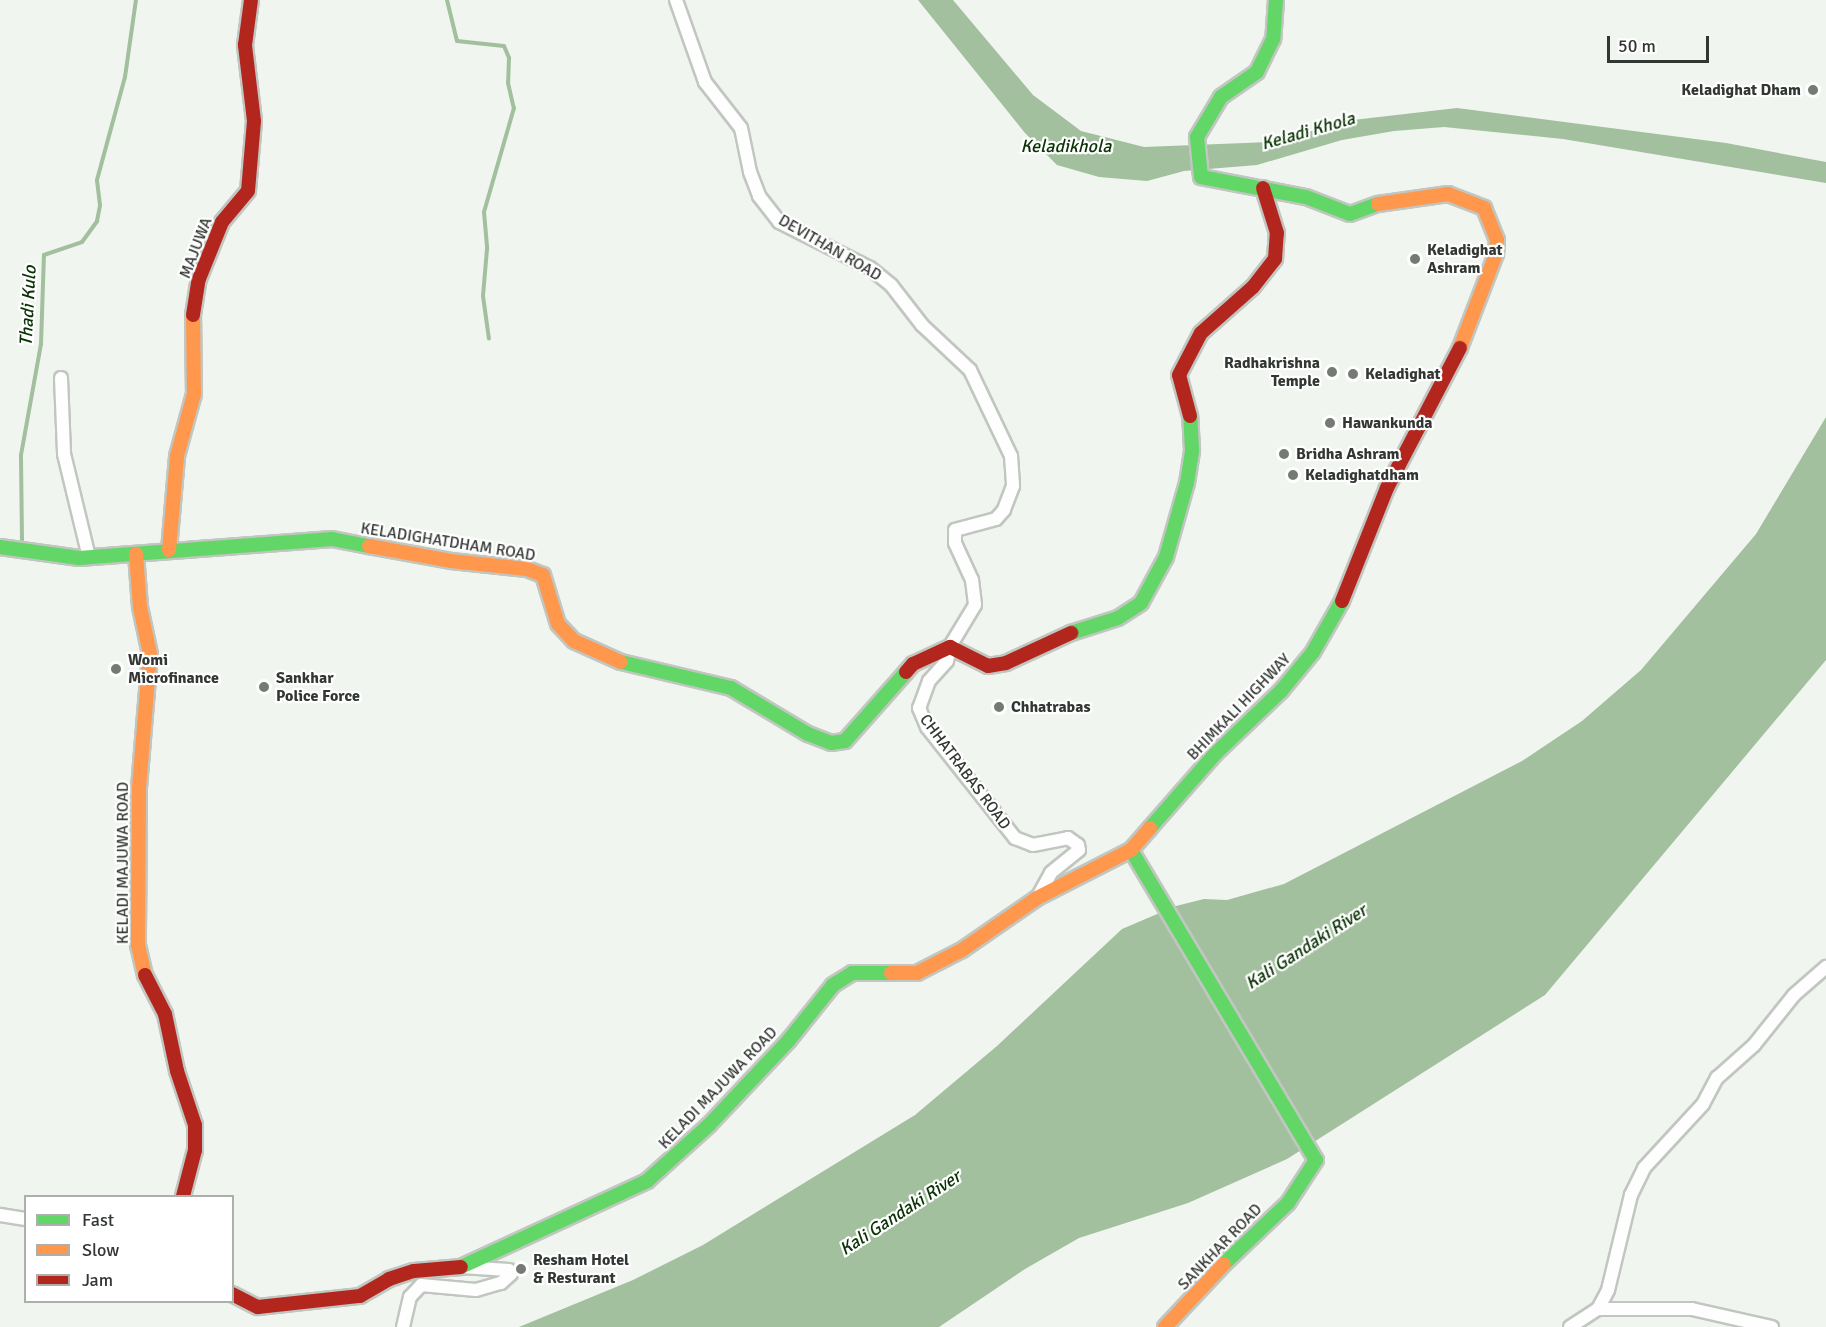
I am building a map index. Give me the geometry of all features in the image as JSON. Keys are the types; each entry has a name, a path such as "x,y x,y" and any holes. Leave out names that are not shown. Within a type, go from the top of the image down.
{"street":[{"name":"MAJUWA","path":"169,550 177,456 194,394 191,332 199,279 222,222 248,191 254,121 245,45 251,0"},
{"name":"DEVITHAN ROAD","path":"676,0 705,82 741,128 759,196 779,222 870,268 891,285 922,326 970,370 1011,456 1013,486 1004,510 996,519 955,530 955,543 972,580 975,605 950,647"},
{"name":"BHIMKALI HIGHWAY","path":"1131,850 1313,652 1341,603 1387,488 1464,341 1496,254 1497,240 1484,208 1448,194 1381,202 1350,214 1327,202 1200,176 1197,137 1221,98 1257,72 1273,39 1276,0"},
{"path":"950,647 988,666 1006,663 1070,633 1118,618 1141,603 1166,557 1187,483 1191,419 1179,375 1201,333 1253,287 1275,259 1274,212 1263,188"},
{"path":"61,378 64,454 89,557"},
{"name":"KELADIGHATDHAM ROAD","path":"169,550 332,539 451,561 527,569 543,575 558,624 574,641 609,659 731,688 808,734 831,743 845,741 856,733 913,664 950,647"},
{"path":"0,547 47,556 89,557 169,550"},
{"name":"KELADI MAJUWA ROAD","path":"136,554 140,607 150,654 139,788 138,945 147,982 165,1014 177,1071 195,1125 195,1150 184,1195"},
{"name":"CHHATRABAS ROAD","path":"950,647 947,662 929,681 922,697 920,716 1015,838 1033,845 1068,838 1078,845 1078,850 1051,873 1037,898"},
{"name":"KELADI MAJUWA ROAD","path":"234,1295 258,1307 322,1302 360,1296 389,1279 414,1271 460,1267 647,1181 709,1125 789,1040 833,985 852,973 917,973 962,950 1037,898 1131,850"},
{"name":"SANKHAR ROAD","path":"1131,850 1316,1160 1287,1203 1255,1231 1165,1327"},
{"path":"1598,1309 1618,1258 1631,1195 1644,1168 1703,1104 1717,1078 1754,1045 1794,995 1826,968"},
{"path":"0,1215 24,1219"},
{"path":"403,1327 410,1296 421,1286 476,1290 501,1283 511,1274 509,1269 460,1267"},
{"path":"1570,1327 1598,1309 1692,1309 1772,1327"}],"water":[{"name":"Keladikhola","path":"918,0 953,0 1033,95 1081,131 1144,147 1270,142 1353,120 1457,108 1726,143 1826,162 1826,183 1563,139 1444,127 1394,131 1342,140 1257,165 1184,171 1147,181 1099,177 1057,165 1025,133"},
{"name":"Kali Gandaki River","path":"1826,417 1826,660 1545,995 1287,1159 1188,1203 1079,1238 1025,1269 939,1327 519,1327 633,1280 703,1245 915,1115 997,1046 1122,929 1176,906 1204,899 1227,900 1284,884 1522,761 1582,721 1641,670 1756,534"}],"waterway":[{"name":"Thadi Kulo","path":"22,540 21,455 41,344 44,255 82,242 97,221 100,205 97,180 125,77 136,0"},
{"path":"447,0 457,41 504,46 509,58 508,83 514,108 484,212 487,249 483,296 489,339"}],"traffic: fast":[{"path":"1276,0 1273,39 1257,72 1221,97 1197,137 1201,177 1306,197 1350,214 1378,204"},
{"path":"1071,633 1118,618 1141,603 1166,557 1187,483 1192,450 1190,416"},
{"path":"0,547 79,558 332,539 369,546"},
{"path":"1150,828 1215,754 1281,691 1313,652 1342,601"},
{"path":"621,662 731,688 808,734 831,743 845,741 906,672"},
{"path":"1131,850 1316,1160 1288,1203 1224,1264"},
{"path":"461,1267 647,1181 709,1125 789,1040 833,985 852,973 891,973"}],"traffic: slow":[{"path":"1378,204 1448,194 1484,208 1497,240 1496,254 1460,348"},
{"path":"169,550 177,456 194,394 193,315"},
{"path":"369,546 451,561 527,569 543,575 558,624 574,641 621,662"},
{"path":"136,554 140,607 150,654 139,788 138,945 145,975"},
{"path":"891,973 917,973 962,950 1037,898 1131,850 1150,828"},
{"path":"1165,1327 1224,1264"}],"traffic: jam":[{"path":"193,315 199,279 222,222 248,191 254,121 245,45 251,0"},
{"path":"1190,416 1179,375 1201,333 1253,287 1275,259 1277,233 1263,188"},
{"path":"1342,601 1387,488 1460,348"},
{"path":"906,672 913,664 950,647 988,666 1006,663 1071,633"},
{"path":"145,975 165,1014 177,1071 195,1125 195,1150 183,1195"},
{"path":"234,1295 258,1307 360,1296 389,1279 414,1271 461,1267"}],"place":[{"name":"Keladighat Dham","path":"1813,90"},
{"name":"Keladighat Ashram","path":"1415,259"},
{"name":"Radhakrishna Temple","path":"1332,372"},
{"name":"Keladighat","path":"1353,374"},
{"name":"Hawankunda","path":"1330,423"},
{"name":"Bridha Ashram","path":"1284,454"},
{"name":"Keladighatdham","path":"1293,475"},
{"name":"Womi Microfinance","path":"116,669"},
{"name":"Sankhar Police Force","path":"264,687"},
{"name":"Chhatrabas","path":"999,707"},
{"name":"Resham Hotel & Resturant","path":"521,1269"}],"water label":[{"name":"Keladi Khola","path":"1308,131"}]}
